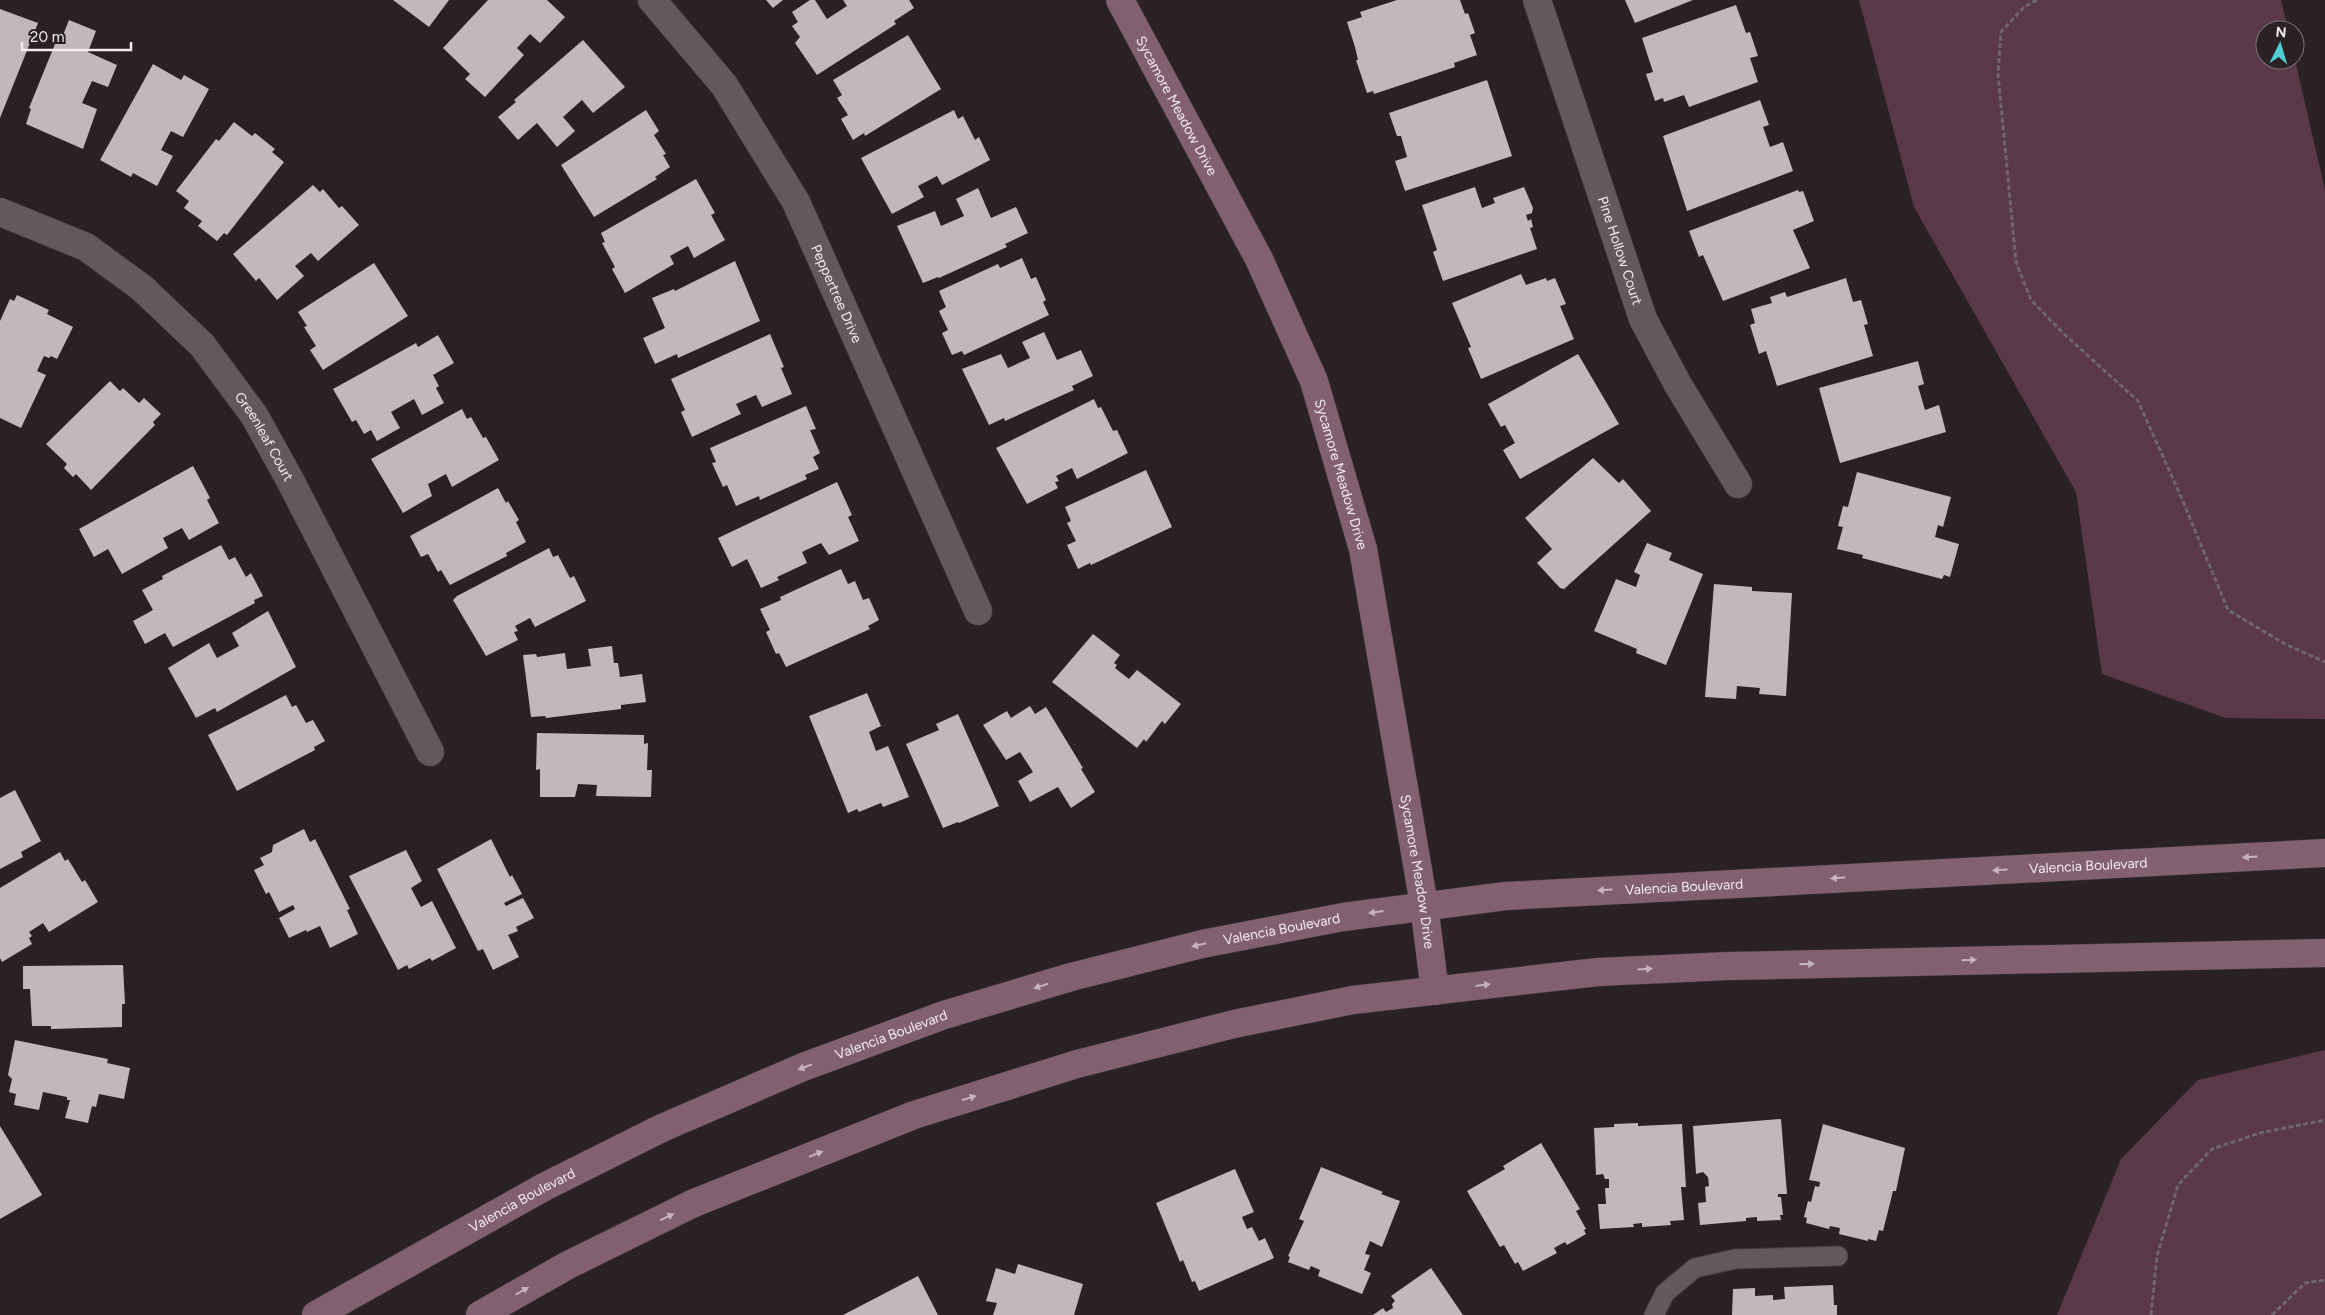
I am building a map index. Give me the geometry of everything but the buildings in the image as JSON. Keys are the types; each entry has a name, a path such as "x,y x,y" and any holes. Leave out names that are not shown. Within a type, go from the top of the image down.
{"street":[{"name":"Peppertree Drive","path":"652,0 724,85 796,202 978,612"},
{"name":"Sycamore Meadow Drive","path":"1120,0 1259,258 1314,381 1363,549 1424,905 1434,991"},
{"name":"Pine Hollow Court","path":"1537,0 1643,319 1677,383 1738,484"},
{"name":"Greenleaf Court","path":"0,212 86,247 142,288 202,345 254,415 296,491 430,752"},
{"name":"Valencia Boulevard","path":"316,1315 552,1182 662,1128 812,1064 944,1015 1071,976 1202,944 1343,916 1506,896 2325,853"},
{"path":"480,1315 568,1265 694,1203 914,1115 1078,1064 1234,1024 1353,1000 1598,972 1729,966 2313,953"}],"lane":[{"path":"1654,1315 1665,1293 1694,1268 1735,1259 1838,1256"}],"path":[{"path":"2037,0 2024,7 2001,32 1998,74 2016,262 2031,300 2064,334 2138,401 2182,499 2228,610 2285,644 2325,662"},
{"path":"2151,1315 2157,1256 2178,1185 2212,1149 2260,1133 2325,1120"},
{"path":"2272,1315 2305,1283 2325,1280"}],"shaded area":[{"path":"1859,0 2281,0 2286,20 2255,20 2255,70 2297,70 2325,190 2325,719 2226,718 2102,674 2076,492 1914,207"},
{"path":"2325,1050 2325,1315 2057,1315 2121,1159 2198,1080"}]}
